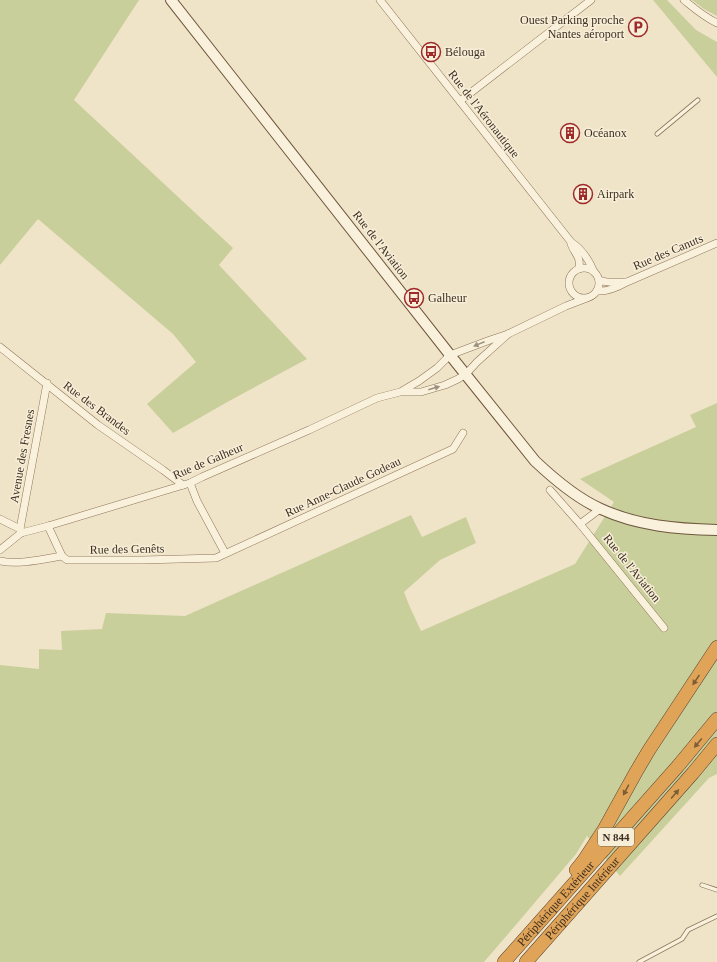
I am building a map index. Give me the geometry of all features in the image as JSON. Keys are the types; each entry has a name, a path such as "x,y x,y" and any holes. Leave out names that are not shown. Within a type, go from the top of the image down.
{"highway":[{"path":"554,906 558,891 584,860 605,828 649,750 717,647"},
{"name":"Périphérique Extérieur","path":"504,962 678,766 717,719"},
{"name":"Périphérique Intérieur","path":"526,962 717,744"},
{"path":"693,773 707,769 717,759"}],"street":[{"name":"Rue de l'Aviation","path":"171,0 535,461 575,494 600,509 629,520 664,527 717,530"},
{"name":"Rue de l'Aéronautique","path":"380,0 571,242 581,250 590,262 594,272"},
{"path":"460,101 591,0"},
{"path":"684,0 709,20 717,23"},
{"name":"Rue de l'Aéronautique","path":"571,242 580,262 579,269"},
{"name":"Rue des Canuts","path":"597,291 601,292 618,287 717,243"},
{"path":"450,355 508,334 566,306 587,298 594,294 597,291 599,280 594,272 587,268 579,269 570,277 570,289 580,298 587,298"},
{"name":"Rue des Canuts","path":"599,280 617,283 627,282"},
{"path":"466,374 508,334"},
{"name":"Rue des Brandes","path":"0,347 98,425 186,484"},
{"name":"Rue de Galheur","path":"0,550 21,531 48,526 186,484 309,430 377,398 400,392 419,382 437,368 450,355"},
{"name":"Rue de Galheur","path":"400,392 421,392 445,385 466,374"},
{"name":"Avenue des Fresnes","path":"21,531 47,383"},
{"name":"Rue Anne-Claude Godeau","path":"225,553 453,449 463,433"},
{"path":"186,484 197,501 225,553"},
{"name":"Rue de l'Aviation","path":"550,490 580,524 664,628"},
{"path":"580,524 600,509"},
{"path":"0,519 21,531"},
{"path":"0,560 12,562 62,556 48,526"},
{"name":"Rue des Genêts","path":"62,556 67,560 143,560 216,558 225,553"}],"lane":[{"path":"657,134 698,100"},
{"path":"702,885 717,890"},
{"path":"639,962 682,939 688,930 717,916"}],"green space":[{"path":"0,0 139,0 74,100 233,248 219,265 307,359 173,433 147,404 196,362 173,334 38,219 0,265"},
{"path":"653,0 667,0 696,30 717,42 717,77"},
{"path":"692,0 717,0 717,16 704,9"},
{"path":"717,403 717,774 709,778 620,876 587,836 576,854 484,962 0,962 0,665 39,669 39,649 62,650 61,631 102,629 106,613 185,616 411,515 422,537 466,517 476,543 440,560 404,592 421,631 575,564 614,502 580,479 696,427 690,415"}],"place":[{"name":"Ouest Parking proche Nantes aéroport","path":"638,27"},
{"name":"Bélouga","path":"431,52"},
{"name":"Océanox","path":"570,133"},
{"name":"Airpark","path":"583,194"},
{"name":"Galheur","path":"414,298"}]}
